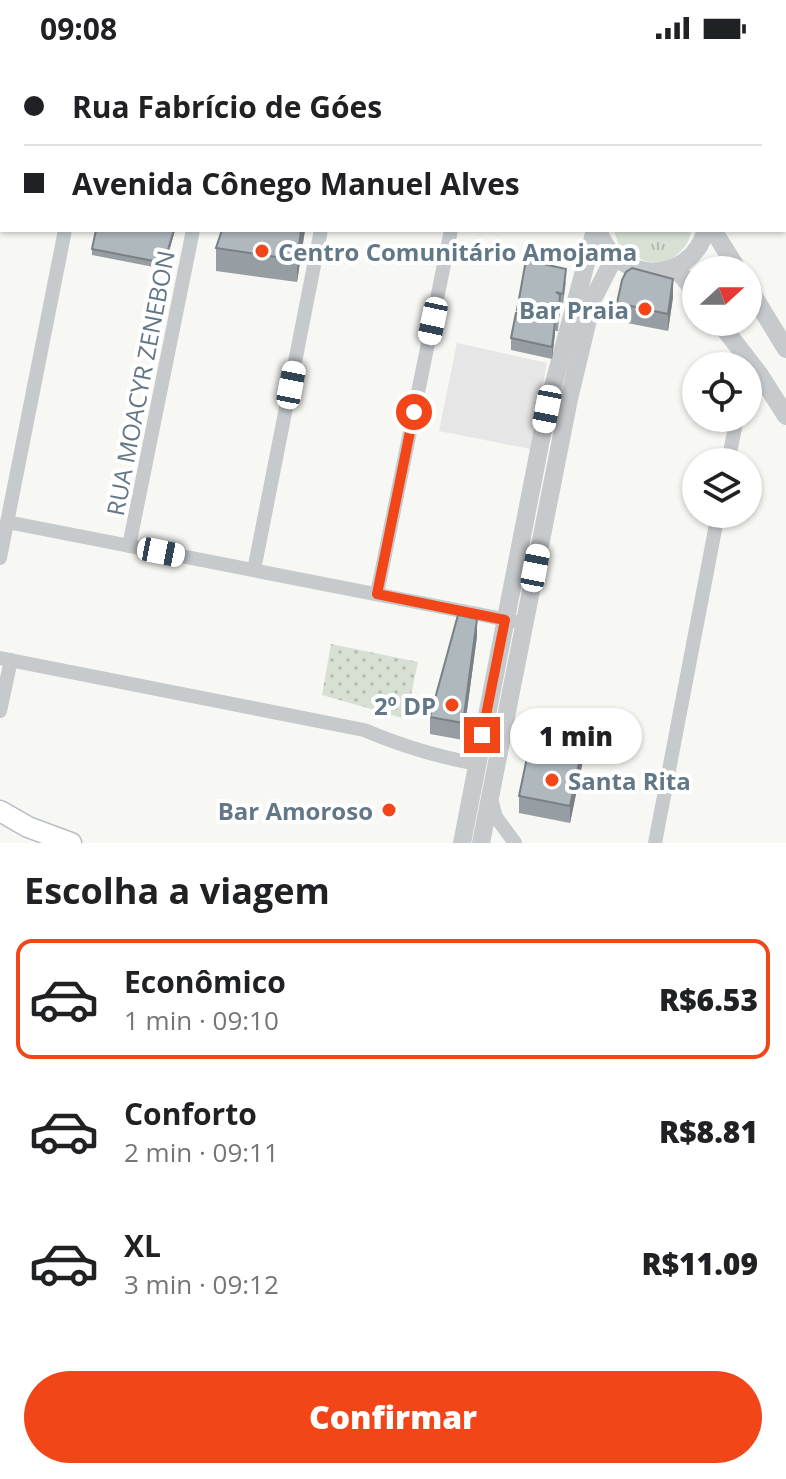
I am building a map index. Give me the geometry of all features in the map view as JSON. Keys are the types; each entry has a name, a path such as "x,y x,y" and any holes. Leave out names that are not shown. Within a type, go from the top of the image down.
{"main road":[{"path":"0,811 28,827 71,843"}],"street":[{"path":"0,558 65,232"},
{"name":"RUA MOACYR ZENEBON","path":"129,546 193,232"},
{"path":"254,570 321,232"},
{"path":"377,594 451,232"},
{"path":"462,843 547,409 595,232"},
{"path":"597,232 614,258 644,272 660,272 692,256 705,232"},
{"path":"714,232 729,256"},
{"path":"481,843 569,399 593,299 614,258"},
{"path":"675,267 682,276"},
{"path":"762,310 786,349"},
{"path":"730,336 742,352"},
{"path":"762,378 786,416"},
{"path":"7,522 524,624"},
{"path":"655,843 715,528"},
{"path":"0,711 6,659 364,730 438,757 478,764"},
{"path":"490,796 496,817 515,843"}],"shaded area":[{"path":"457,343 547,363 530,449 439,431"}],"green space":[{"path":"615,232 691,232 678,254 665,264 644,261 619,246"},
{"path":"331,644 418,662 406,719 322,695"}],"building":[{"path":"96,232 173,232 164,263 92,249"},
{"path":"221,232 301,232 297,260 216,248"},
{"path":"526,260 566,269 563,294 556,292 560,295 558,319 517,310"},
{"path":"632,268 673,279 668,314 617,303 622,280"},
{"path":"516,313 555,322 552,347 511,338"},
{"path":"458,615 477,619 463,723 430,717"},
{"name":"Santa Rita","path":"535,719 586,729 570,806 519,796"}],"place":[{"name":"Centro Comunitário Amojama","path":"262,251"},
{"name":"Bar Praia","path":"645,309"},
{"name":"2º DP","path":"452,705"},
{"name":"Santa Rita","path":"552,780"},
{"name":"Bar Amoroso","path":"389,810"}],"route":[{"path":"414,412 377,594 505,620 482,735"}]}
